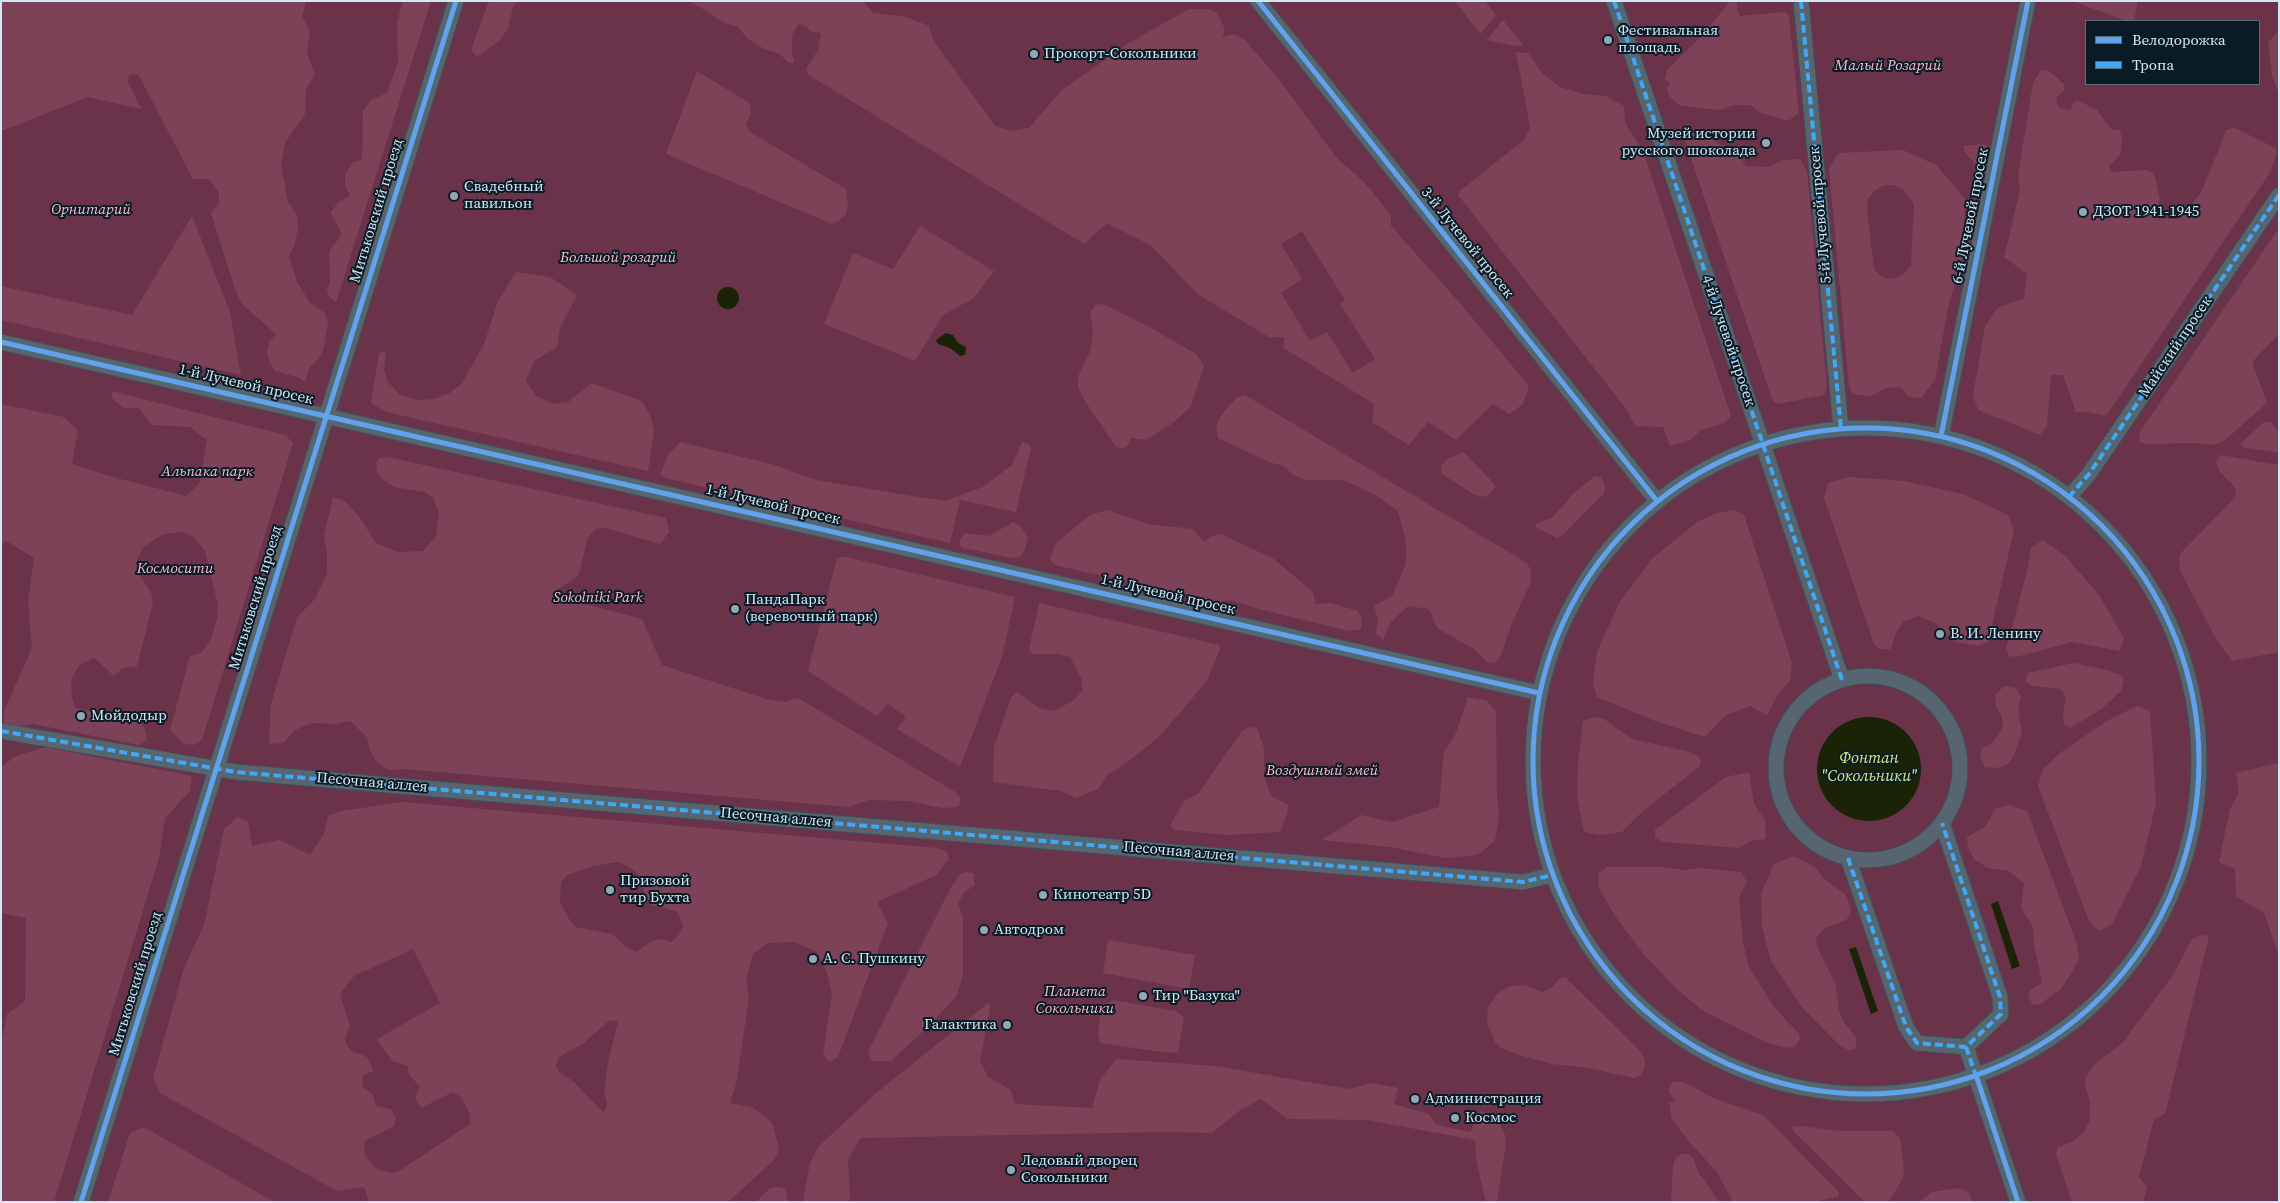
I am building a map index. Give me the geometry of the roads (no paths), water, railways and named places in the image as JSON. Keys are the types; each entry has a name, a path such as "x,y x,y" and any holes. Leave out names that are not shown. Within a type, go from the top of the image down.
{"street":[{"name":"Митьковский проезд","path":"81,1202 456,1"},
{"name":"3-й Лучевой просек","path":"1258,1 1657,501"},
{"name":"4-й Лучевой просек","path":"1614,1 1842,680"},
{"name":"5-й Лучевой просек","path":"1801,1 1841,429"},
{"name":"6-й Лучевой просек","path":"1940,436 2028,1"},
{"name":"Майский просек","path":"2069,497 2089,474 2279,194"},
{"name":"1-й Лучевой просек","path":"1,342 1539,693"},
{"path":"1883,428 1940,436 1975,446 2008,460 2040,477 2069,497 2106,530 2138,568 2164,610 2183,656 2194,703 2199,750 2198,798 2189,845 2169,901 2147,941 2120,977 2088,1010 2052,1038 2012,1060 1976,1075 1938,1086 1894,1093 1849,1094 1804,1088 1762,1078 1722,1061 1688,1043 1653,1017 1621,987 1570,916 1552,875 1539,831 1533,785 1533,738 1539,693 1556,638 1566,615 1586,579 1620,536 1657,501 1706,468 1763,444 1841,429 1883,428"},
{"path":"1862,677 1891,679 1910,686 1926,697 1944,717 1955,738 1960,772 1953,804 1942,823 1922,844 1902,854 1880,860 1848,858 1823,849 1795,825 1782,801 1776,775 1780,740 1787,724 1796,710 1809,698 1824,687 1842,680 1862,677"},
{"name":"Песочная аллея","path":"1,731 216,769 1522,882 1552,875"},
{"path":"1848,858 1906,1027 1918,1043 1966,1047 2001,1014 2000,997 1942,823"},
{"path":"1966,1047 2018,1202"}],"water":[{"path":"728,287 736,290 739,298 736,306 728,309 720,306 717,298 720,290"},
{"path":"946,333 953,335 958,343 966,347 965,355 960,356 950,348 938,344 936,340"},
{"name":"Фонтан \"Сокольники\"","path":"1869,717 1889,721 1906,732 1917,749 1921,769 1917,789 1906,806 1889,817 1869,821 1849,817 1832,806 1821,789 1817,769 1821,749 1832,732 1849,721"},
{"path":"1998,901 2020,966 2012,969 1991,904"},
{"path":"1856,947 1878,1011 1871,1014 1849,949"}],"place":[{"name":"Фестивальная площадь","path":"1608,40"},
{"name":"Прокорт-Сокольники","path":"1034,54"},
{"name":"Музей истории русского шоколада","path":"1766,143"},
{"name":"Свадебный павильон","path":"454,196"},
{"name":"ДЗОТ 1941-1945","path":"2083,212"},
{"name":"ПандаПарк (веревочный парк)","path":"735,609"},
{"name":"В. И. Ленину","path":"1940,634"},
{"name":"Мойдодыр","path":"81,716"},
{"name":"Призовой тир Бухта","path":"610,890"},
{"name":"Кинотеатр 5D","path":"1043,895"},
{"name":"Автодром","path":"984,930"},
{"name":"А. С. Пушкину","path":"813,959"},
{"name":"Тир \"Базука\"","path":"1143,996"},
{"name":"Галактика","path":"1007,1025"},
{"name":"Администрация","path":"1415,1099"},
{"name":"Космос","path":"1455,1118"},
{"name":"Ледовый дворец Сокольники","path":"1011,1170"}],"park label":[{"name":"Малый Розарий","path":"1888,66"},
{"name":"Орнитарий","path":"91,210"},
{"name":"Большой розарий","path":"618,258"},
{"name":"Альпака парк","path":"207,472"},
{"name":"Космосити","path":"175,569"},
{"name":"Sokolniki Park","path":"598,598"},
{"name":"Воздушный змей","path":"1322,771"},
{"name":"Планета Сокольники","path":"1075,1000"}]}
